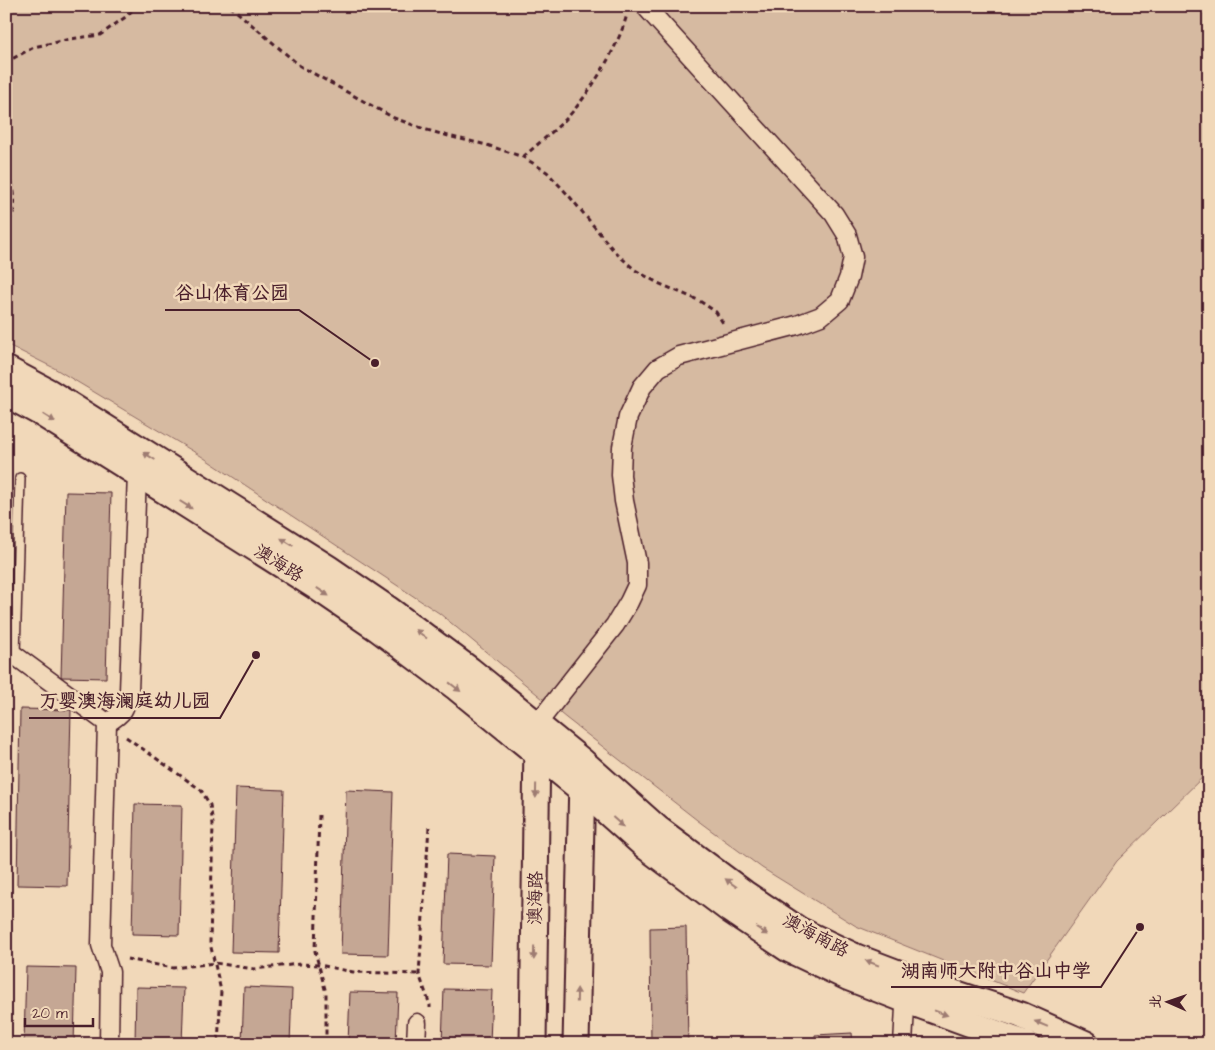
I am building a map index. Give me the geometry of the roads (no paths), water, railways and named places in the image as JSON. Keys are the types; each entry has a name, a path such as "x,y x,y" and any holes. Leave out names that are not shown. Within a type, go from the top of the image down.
{"main road":[{"name":"澳海路","path":"6,370 57,398 336,573 448,654 583,762"},
{"name":"澳海路","path":"6,394 39,412 315,586 378,629 457,688 582,790"},
{"name":"澳海路","path":"533,1044 537,724"},
{"path":"576,1044 583,762"},
{"name":"澳海南路","path":"583,762 658,829 744,893 799,930 856,956 906,988 1026,1044"},
{"name":"澳海南路","path":"582,790 646,847 730,910 788,948 847,977 906,988 927,984 1021,1016 1086,1044"}],"street":[{"path":"537,724 616,625 637,585 637,563 624,501 622,447 628,417 642,387 658,368 678,356 797,325 821,316 840,300 849,277 853,257 847,235 834,214 645,6"},
{"path":"107,723 117,717 126,707 130,691 137,474"},
{"path":"10,652 107,723"},
{"path":"107,723 101,945 110,972 109,1044"},
{"path":"903,1044 906,988"},
{"path":"416,1044 423,1018"}],"lane":[{"path":"10,652 20,478"}],"place":[{"name":"谷山体育公园","path":"375,363"},
{"name":"万婴澳海澜庭幼儿园","path":"256,655"},
{"name":"湖南师大附中谷山中学","path":"1140,927"}]}
